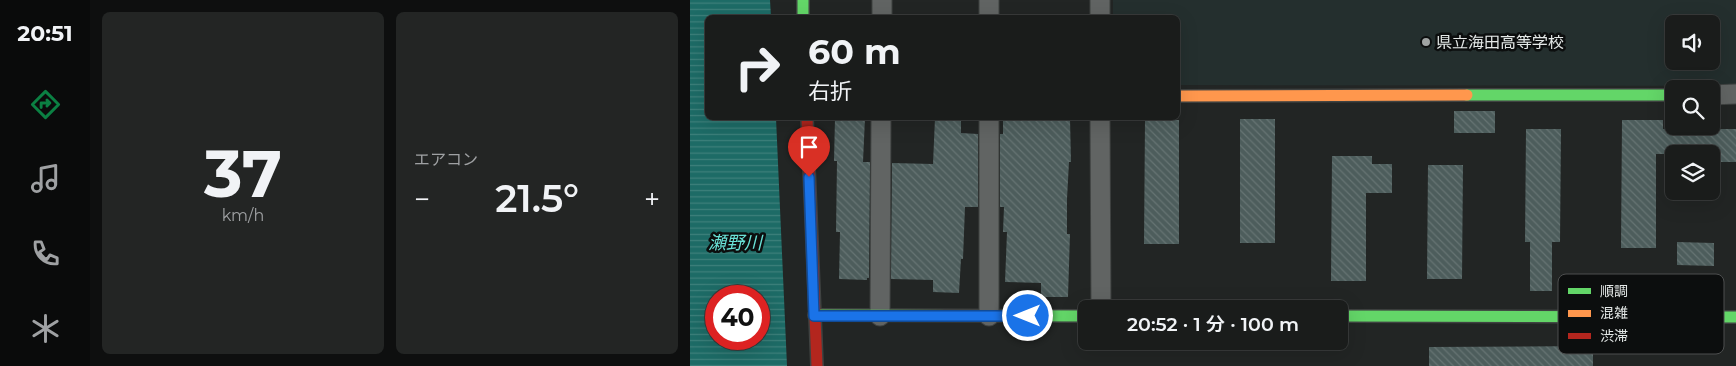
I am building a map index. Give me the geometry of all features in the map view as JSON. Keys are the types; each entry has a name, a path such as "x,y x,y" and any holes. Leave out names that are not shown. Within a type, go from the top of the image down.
{"street":[{"path":"803,0 804,15"},
{"path":"882,0 882,15"},
{"path":"990,0 990,15"},
{"path":"1100,0 1100,15"},
{"path":"1720,95 1736,94"},
{"path":"1180,96 1665,95"},
{"path":"807,120 817,366"},
{"path":"880,316 881,120"},
{"path":"989,120 989,316"},
{"path":"1100,120 1101,300"},
{"path":"814,316 1078,316"},
{"path":"1348,316 1558,317"}],"shaded area":[{"name":"県立海田高等学校","path":"1113,0 1736,0 1736,86 1720,86 1720,80 1665,80 1665,86 1180,85 1180,15 1113,15"}],"water":[{"name":"瀬野川","path":"690,0 770,0 771,15 705,15 705,120 776,120 787,366 690,366"}],"building":[{"path":"1454,111 1495,111 1495,133 1454,133"},
{"path":"1240,119 1275,119 1275,243 1240,243"},
{"path":"835,120 865,120 863,162 870,162 869,278 867,280 839,279 840,232 836,232 837,161 834,161"},
{"path":"935,120 961,120 961,133 978,134 978,207 965,207 963,259 961,259 959,293 933,292 933,280 891,279 892,163 933,164"},
{"path":"1003,120 1070,120 1071,162 1069,162 1067,199 1067,234 1070,234 1068,297 1041,297 1041,283 1005,282 1007,232 1003,232 1004,207 1000,207 1000,134 1003,134"},
{"path":"1145,120 1179,120 1179,244 1144,244"},
{"path":"1622,120 1663,120 1665,135 1720,135 1720,129 1736,129 1736,162 1720,162 1720,145 1665,145 1665,154 1656,154 1656,248 1621,248"},
{"path":"1526,129 1561,129 1560,242 1552,242 1552,291 1530,291 1530,242 1525,242"},
{"path":"1332,156 1372,156 1372,164 1392,164 1392,193 1366,193 1366,281 1331,281"},
{"path":"1428,165 1463,165 1462,279 1427,279"},
{"path":"1677,242 1714,243 1714,266 1677,265"},
{"path":"1558,346 1558,354 1593,354 1593,366 1429,366 1429,347"}],"traffic: fast":[{"path":"803,0 803,15"},
{"path":"1467,95 1665,95"},
{"path":"814,315 1078,316"},
{"path":"1348,316 1558,317"},
{"path":"1724,317 1736,317"}],"traffic: slow":[{"path":"1180,96 1467,95"}],"traffic: jam":[{"path":"807,120 817,366"}],"place":[{"name":"県立海田高等学校","path":"1426,42"}],"route":[{"path":"809,177 814,316 1028,316"}]}
